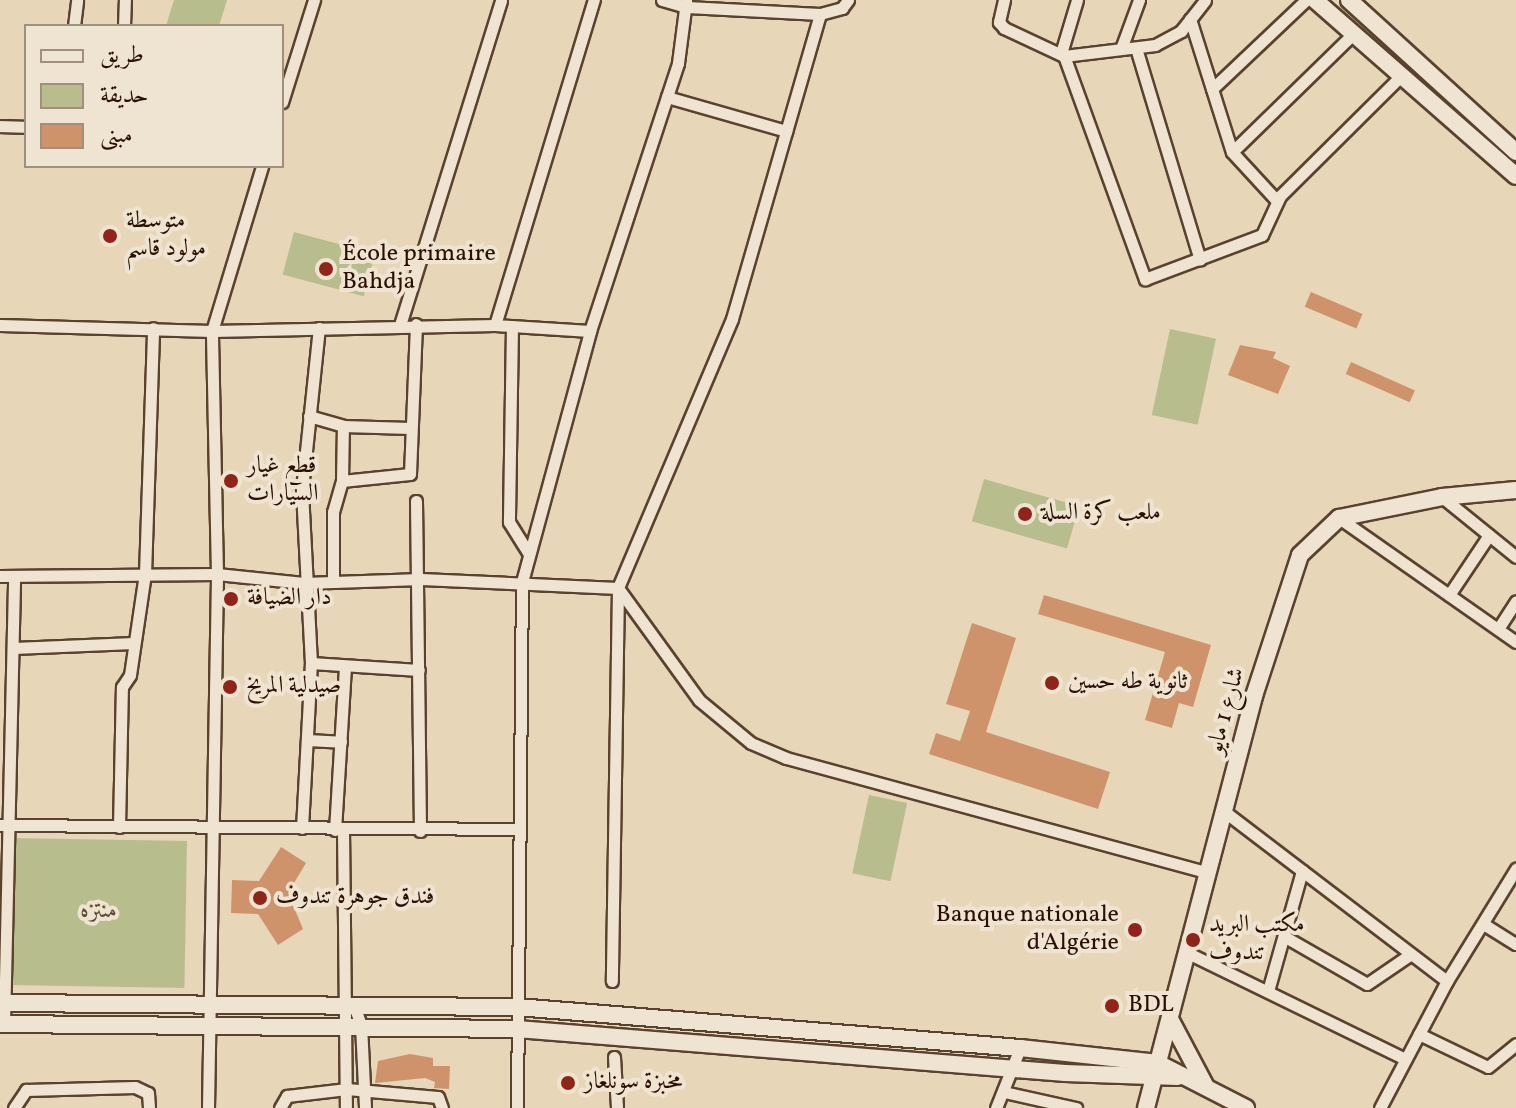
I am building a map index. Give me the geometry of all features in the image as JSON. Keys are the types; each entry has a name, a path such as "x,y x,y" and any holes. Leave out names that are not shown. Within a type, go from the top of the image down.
{"street":[{"path":"74,24 77,0"},
{"path":"124,24 125,0"},
{"path":"284,96 314,0"},
{"path":"400,325 501,0"},
{"path":"495,325 594,0"},
{"path":"662,0 687,4 767,6 820,14 842,8 848,0"},
{"path":"1004,0 999,22 1004,28 1064,56 1136,48 1169,39 1205,0"},
{"path":"1077,0 1062,38 1064,56 1141,276 1151,278 1262,235 1277,201 1401,76"},
{"path":"1121,49 1139,0"},
{"path":"1212,89 1306,0"},
{"path":"1315,0 1516,176"},
{"path":"1349,0 1516,152"},
{"path":"517,1108 522,582 590,331 667,97 687,4"},
{"path":"612,981 618,588 732,319 820,14"},
{"path":"1190,19 1232,152 1277,201"},
{"path":"1232,152 1353,34"},
{"path":"1136,48 1200,260"},
{"path":"667,97 786,131"},
{"path":"0,126 24,127"},
{"path":"208,1108 210,829 217,574 212,331 261,168"},
{"path":"342,481 410,474 416,324"},
{"path":"0,325 212,331 416,324 590,331"},
{"path":"512,326 509,522 528,553"},
{"path":"119,827 122,687 130,675 145,574 153,328"},
{"path":"302,828 311,663 304,583 302,489 319,328"},
{"path":"309,416 343,426 410,428"},
{"path":"333,582 333,512 342,481 343,426"},
{"path":"1339,518 1442,497 1516,490"},
{"path":"1442,497 1516,557"},
{"path":"416,501 421,579 420,831"},
{"path":"1339,518 1516,642"},
{"name":"شارع 1 مايو","path":"1146,1108 1254,696 1300,555 1339,518"},
{"path":"1449,595 1489,535"},
{"path":"0,576 217,574 304,583 421,579 618,588"},
{"path":"14,576 2,1024 209,1023 517,1029 1015,1069 1156,1071"},
{"path":"618,588 699,700 751,743 786,758 1208,873"},
{"path":"1498,629 1516,601"},
{"path":"13,648 134,643"},
{"path":"311,663 419,670"},
{"path":"345,667 339,830 350,1003 365,1090 365,1108"},
{"path":"307,740 341,742"},
{"path":"1225,812 1447,981"},
{"path":"5,825 420,831 519,829"},
{"path":"1380,1108 1447,981 1485,925 1516,869"},
{"path":"1268,991 1287,938 1302,871"},
{"path":"1485,925 1516,944"},
{"path":"1287,938 1367,984 1411,954"},
{"path":"1188,953 1405,1059"},
{"path":"2,1002 517,1007 1020,1048 1156,1071 1206,1087 1246,1108"},
{"path":"1170,1019 1206,1087"},
{"path":"346,1108 353,1025"},
{"path":"1419,1034 1488,1067 1516,1044"},
{"path":"996,1108 1015,1069 1020,1048"},
{"path":"614,1057 617,1108"},
{"path":"14,1108 26,1090 135,1087 148,1093 149,1108"},
{"path":"280,1108 287,1096 347,1089 438,1097 442,1108"},
{"path":"1004,1092 1076,1108"}],"green space":[{"path":"174,0 227,0 220,24 167,24"},
{"path":"294,232 375,254 364,296 283,275"},
{"path":"1170,329 1216,339 1198,425 1152,415"},
{"name":"ملعب كرة السلة","path":"984,479 1079,506 1067,549 972,521"},
{"path":"869,795 907,803 891,881 852,873"},
{"name":"منتزه","path":"11,838 187,841 184,988 8,985"}],"building":[{"path":"1311,292 1363,314 1356,329 1305,307"},
{"path":"1240,345 1276,352 1273,358 1290,366 1278,394 1228,375"},
{"path":"1351,362 1415,390 1410,402 1346,374"},
{"path":"1044,595 1211,645 1193,707 1179,703 1172,728 1145,720 1165,652 1038,614"},
{"path":"972,623 1016,638 986,732 1110,772 1098,809 929,754 936,733 960,741 970,711 946,704"},
{"name":"فندق جوهرة تندوف","path":"281,847 306,863 288,893 303,929 278,945 258,914 231,913 232,880 259,881"},
{"path":"410,1054 433,1058 433,1066 450,1066 449,1089 434,1088 435,1082 425,1078 375,1083 378,1061"}],"place":[{"name":"متوسطة مولود قاسم","path":"110,236"},
{"name":"École primaire Bahdja","path":"326,269"},
{"name":"قطع غيار السيارات","path":"231,481"},
{"name":"ملعب كرة السلة","path":"1025,514"},
{"name":"دار الضيافة","path":"231,599"},
{"name":"ثانوية طه حسين","path":"1052,683"},
{"name":"صيدلية المريخ","path":"230,687"},
{"name":"فندق جوهرة تندوف","path":"260,898"},
{"name":"Banque nationale d'Algérie","path":"1135,930"},
{"name":"مكتب البريد تندوف","path":"1193,940"},
{"name":"BDL","path":"1112,1006"},
{"name":"مخبزة سونلغاز","path":"568,1083"}]}
